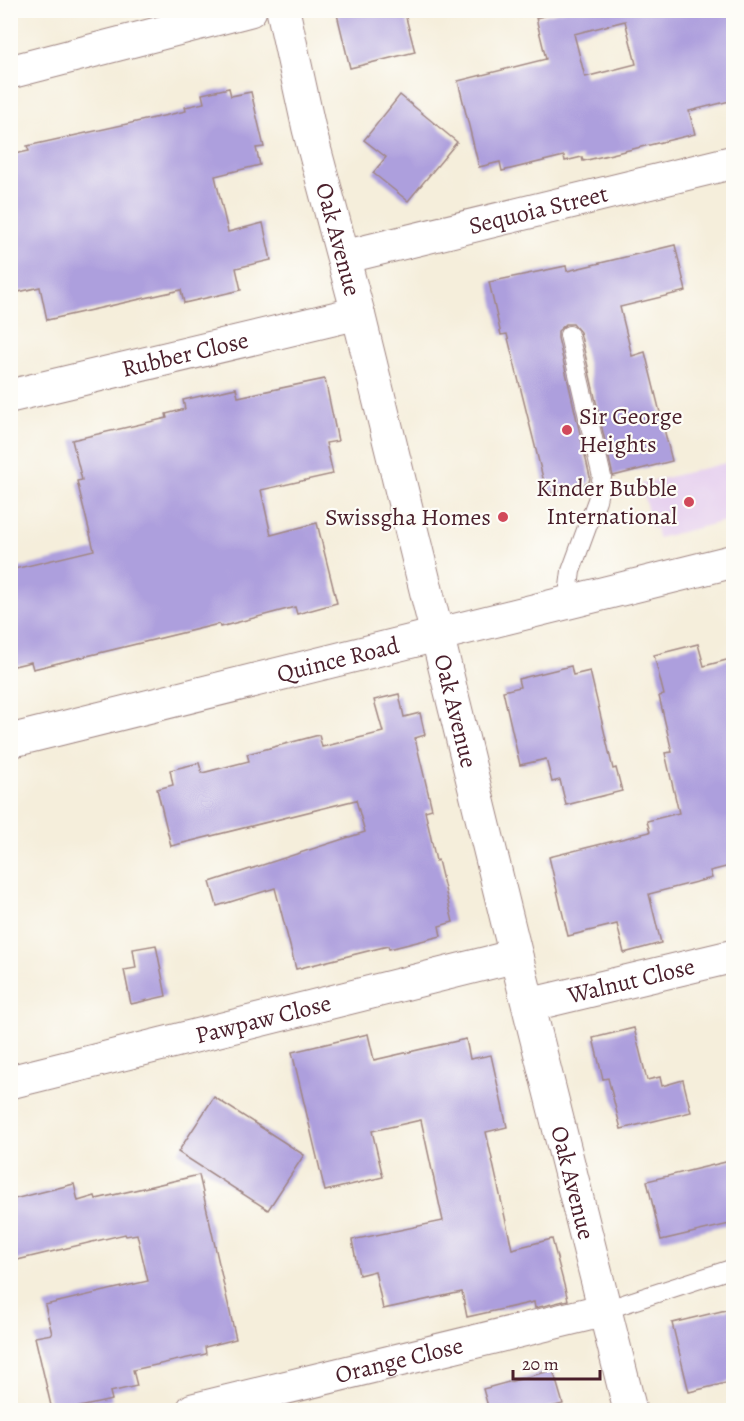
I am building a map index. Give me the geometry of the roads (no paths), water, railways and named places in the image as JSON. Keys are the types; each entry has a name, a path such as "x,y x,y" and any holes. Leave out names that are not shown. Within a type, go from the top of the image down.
{"street":[{"path":"10,72 250,10"},
{"name":"Oak Avenue","path":"283,10 309,129 358,312 630,1410"},
{"name":"Sequoia Street","path":"344,257 734,162"},
{"name":"Rubber Close","path":"10,396 358,312"},
{"name":"Quince Road","path":"10,741 734,561"},
{"name":"Pawpaw Close","path":"10,1082 516,956"},
{"name":"Walnut Close","path":"529,1005 734,956"},
{"name":"Orange Close","path":"193,1410 605,1310"}],"lane":[{"path":"569,335 602,477 597,500 571,571 569,587 573,602"},
{"path":"605,1310 734,1268"}],"place":[{"name":"Sir George Heights","path":"567,430"},
{"name":"Kinder Bubble International","path":"689,502"},
{"name":"Swissgha Homes","path":"503,517"}]}
